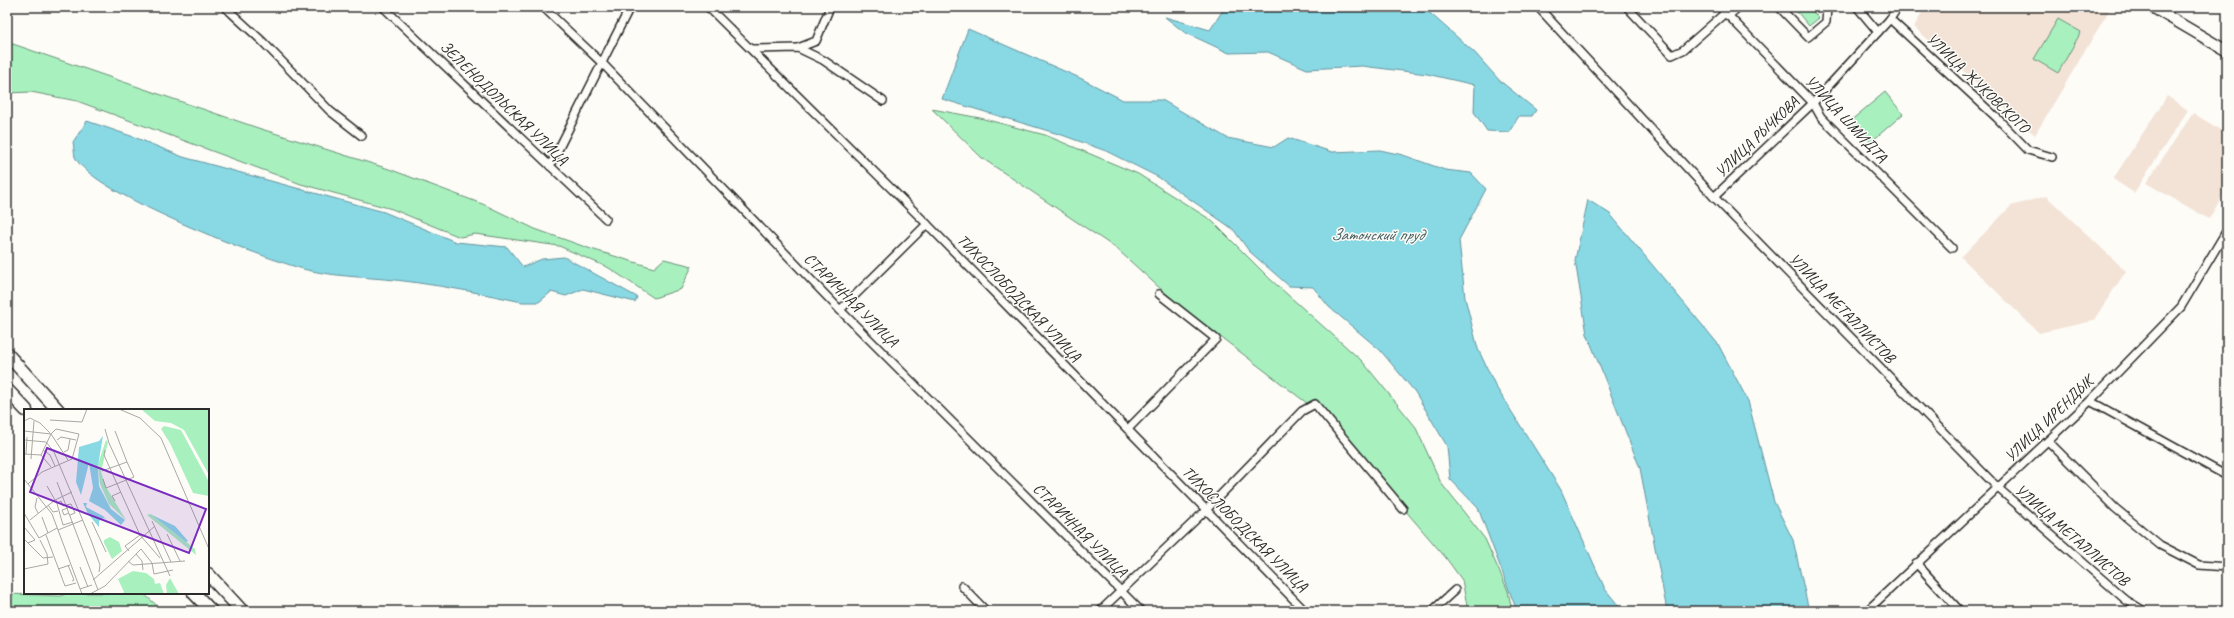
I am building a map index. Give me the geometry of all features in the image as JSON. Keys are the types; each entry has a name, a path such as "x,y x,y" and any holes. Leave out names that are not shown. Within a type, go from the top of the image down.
{"main road":[{"path":"2152,7 2227,51"},
{"path":"7,354 57,409"},
{"path":"7,390 25,409"},
{"path":"209,575 242,611"},
{"path":"195,594 211,611"}],"street":[{"path":"225,7 262,40 330,111 362,136"},
{"name":"ЗЕЛЕНОДОЛЬСКАЯ УЛИЦА","path":"383,7 606,219"},
{"name":"СТАРИЧНАЯ УЛИЦА","path":"543,7 603,64 840,310 1141,611"},
{"path":"550,166 603,64 630,7"},
{"name":"ТИХОСЛОБОДСКАЯ УЛИЦА","path":"708,7 927,224 1128,429 1205,510 1306,611"},
{"path":"752,49 798,48 816,41 830,7"},
{"name":"УЛИЦА МЕТАЛЛИСТОВ","path":"1538,7 1714,197 1998,488 2126,600 2144,611"},
{"path":"1627,7 1672,55 1683,50 1727,14 1739,7"},
{"name":"УЛИЦА ШМИДТА","path":"1720,7 1813,103 1821,117 1952,248"},
{"path":"1779,7 1808,38 1826,22 1827,7"},
{"path":"1857,7 1878,32"},
{"name":"УЛИЦА РЫЧКОВА","path":"1714,197 1813,103 1890,19 1898,7"},
{"name":"УЛИЦА ЖУКОВСКОГО","path":"1890,19 1997,118 2028,150 2052,157"},
{"path":"798,48 823,60 883,101"},
{"path":"840,310 927,224"},
{"name":"УЛИЦА ИРЕНДЫК","path":"1871,611 1871,607 1916,563 2090,401 2181,307 2227,230"},
{"path":"1128,429 1216,339 1159,294"},
{"path":"2090,401 2227,476"},
{"path":"1100,611 1205,510 1302,411 1315,404 1403,508"},
{"path":"2048,441 2115,508 2160,545 2199,565 2227,567"},
{"path":"1916,563 1960,611"},
{"path":"962,586 986,611"},
{"path":"1432,611 1455,590"}],"shaded area":[{"path":"1925,7 2111,7 2035,135 1914,27"},
{"path":"2167,96 2188,110 2134,193 2113,179"},
{"path":"2193,113 2227,134 2227,188 2209,219 2146,183"},
{"path":"2046,196 2126,271 2093,321 2039,333 1961,257 2011,206"}],"green space":[{"path":"1814,7 1816,9 1813,12 1819,18 1809,26 1794,8"},
{"path":"2058,19 2081,32 2058,73 2034,59"},
{"path":"7,42 258,128 389,169 485,205 535,229 591,249 654,268 664,259 692,266 681,289 654,298 609,268 559,246 475,234 460,237 392,209 301,184 77,101 31,92 9,93 7,92"},
{"path":"1885,92 1903,114 1871,142 1849,122"},
{"path":"932,109 980,118 1045,135 1138,174 1211,220 1270,279 1362,361 1415,426 1441,483 1485,539 1508,591 1512,611 1468,611 1462,580 1446,558 1325,417 1175,302 1117,249 982,158"},
{"path":"7,594 61,596 65,594 144,594 163,611 7,611"}],"water":[{"path":"1225,7 1423,7 1475,53 1499,80 1536,110 1532,116 1519,116 1509,132 1487,131 1474,112 1475,85 1427,74 1362,66 1307,69 1268,52 1229,53 1184,32 1165,17 1210,30"},
{"name":"Затонский пруд","path":"968,29 1080,78 1123,100 1162,100 1227,138 1274,147 1288,138 1332,152 1380,150 1403,155 1445,170 1471,173 1486,189 1459,240 1465,298 1478,349 1496,387 1561,490 1605,589 1623,611 1517,611 1478,508 1450,479 1447,446 1415,392 1380,350 1329,307 1313,287 1289,286 1249,251 1233,229 1158,177 1106,151 1062,135 942,99"},
{"path":"87,121 134,137 183,157 384,212 456,242 507,247 523,267 542,259 564,257 637,297 635,302 583,289 566,296 551,292 539,302 522,302 399,280 320,273 286,264 220,239 145,206 113,189 88,172 75,157 73,142"},
{"path":"1588,200 1610,214 1718,344 1748,401 1774,502 1793,540 1809,611 1667,611 1640,468 1587,334 1575,260"}]}
